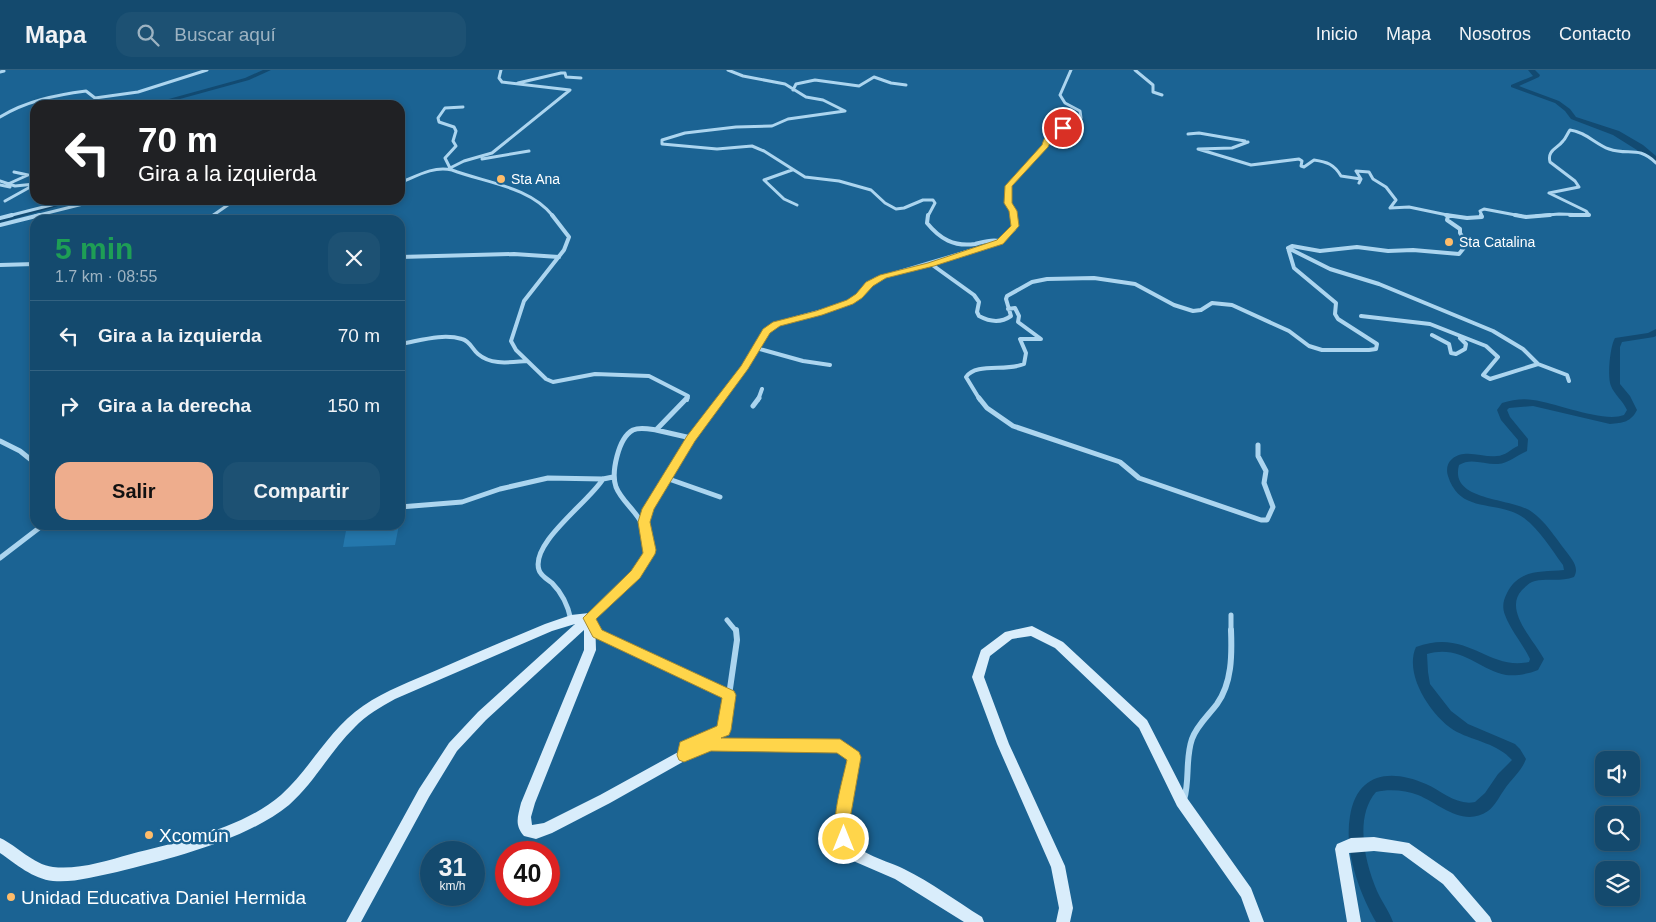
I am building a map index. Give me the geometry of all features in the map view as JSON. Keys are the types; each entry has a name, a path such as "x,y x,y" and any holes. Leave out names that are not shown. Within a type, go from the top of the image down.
{"street":[{"path":"46,100 86,92 95,98 109,96 147,88 208,70"},
{"path":"405,181 437,168 450,168 464,161 492,153 570,90 515,84 500,80 501,70"},
{"path":"728,70 743,76 786,84 806,97 823,100 845,111 788,118 772,126 736,127 685,133 662,140 661,142 666,146 717,149 752,146 764,151 805,177 839,180 871,190 885,203 896,209 904,208 923,200 934,200 928,213 928,224 953,245 968,245 996,240 1000,242"},
{"path":"644,528 645,516 666,478 691,438 745,367 766,331 776,324 841,306 859,296 876,280 902,270 931,264 1000,242 1015,226 1013,211 1008,203 1008,186 1045,146 1047,139 1052,133 1075,124 1081,118 1080,111 1065,103 1060,95 1071,70"},
{"path":"1135,70 1153,85 1153,92 1162,96"},
{"path":"515,84 561,73 565,73 566,77 581,78"},
{"path":"793,90 796,84 808,80 859,86 874,76 891,83 906,84"},
{"path":"0,117 12,109 30,104"},
{"path":"464,107 445,108 438,118 439,122 454,128 456,131 453,141 456,146 445,158 450,168 460,174 526,194 545,206 569,237 559,257 528,293 513,330 511,341 513,345 546,379 553,382 595,374 649,376 688,396 687,400 656,430"},
{"path":"1188,134 1199,133 1248,142 1232,148 1198,149 1244,164 1262,165 1299,159 1302,161 1301,166 1304,167 1314,160 1335,166 1341,176 1360,181 1357,170 1369,172 1375,181 1386,187 1396,200 1390,208 1409,207 1436,211 1448,216 1478,218 1482,217 1480,211 1484,209 1526,217 1559,214 1588,216 1589,214 1586,211 1548,193 1578,187 1576,181 1548,159 1549,152 1564,140 1571,130 1579,132 1609,149 1646,153 1656,163"},
{"path":"464,161 509,156 529,151"},
{"path":"792,170 764,180 784,200 797,205"},
{"path":"8,184 28,175 14,172"},
{"path":"0,181 19,186 30,186"},
{"path":"0,185 19,188 30,187"},
{"path":"5,201 30,188"},
{"path":"0,218 50,205"},
{"path":"40,215 79,205"},
{"path":"215,215 228,205"},
{"path":"1288,248 1292,246 1326,251 1357,247 1388,251 1413,250 1459,254 1467,244 1460,233 1460,229 1448,220 1448,216"},
{"path":"0,225 30,217"},
{"path":"931,264 974,295 979,302 977,312 985,320 1005,321 1011,316 1006,300 1010,292 1032,282 1047,278 1094,278 1135,284 1174,305 1193,311 1201,310 1212,303 1232,305 1289,331 1309,346 1322,350 1376,348 1377,344 1375,342 1347,327 1338,319 1335,314 1336,304 1294,268 1288,248"},
{"path":"1288,248 1330,268 1379,284 1493,331 1522,349 1538,364 1567,375 1569,381"},
{"path":"405,257 514,254 559,257"},
{"path":"0,265 30,264"},
{"path":"1008,309 1015,308 1019,316 1018,322 1041,338 1020,340 1026,353 1024,364 1017,368 999,370 976,367 968,372 966,377 972,390 987,408 1013,426 1120,462 1140,478 1261,520 1267,520 1273,507 1264,483 1266,471 1258,456 1258,445"},
{"path":"1360,316 1430,324 1440,327 1460,338 1466,344 1465,349 1456,354 1451,353 1449,344 1432,335"},
{"path":"405,343 452,338 463,339 478,354 489,361 528,361"},
{"path":"1460,338 1479,342 1495,352 1498,358 1486,369 1483,376 1486,378 1490,379 1538,364"},
{"path":"756,348 803,361 830,365"},
{"path":"753,406 758,403 762,389"},
{"path":"353,922 424,793 453,747 482,716 635,574 648,554 650,550 640,517 621,497 613,477 616,458 626,434 634,428 656,430 691,438"},
{"path":"0,441 20,451 30,459"},
{"path":"405,507 462,502 500,489 548,478 603,479 613,477"},
{"path":"666,478 720,497"},
{"path":"571,620 569,606 565,597 539,572 537,560 546,542 603,479"},
{"path":"0,558 36,530"},
{"path":"1182,802 1185,799 1188,780 1191,741 1204,718 1220,700 1224,691 1229,669 1231,615"},
{"path":"0,845 38,870 53,874 88,872 200,841 249,821 284,800 351,723 373,706 417,684 528,636 571,620 589,618"},
{"path":"589,618 597,633 729,695"},
{"path":"589,618 590,650 528,803 524,817 524,826 529,831 536,832 547,828 606,799 684,755 711,744 840,746 854,757 843,819 844,839 850,848 856,855 900,874 977,922"},
{"path":"684,755 685,746 724,730 737,640 736,630 727,620"},
{"path":"1063,922 1066,908 1058,866 1003,744 978,677 985,653 1009,634 1032,631 1059,645 1143,724 1182,802 1246,893 1257,922"},
{"path":"1354,922 1342,849 1351,845 1367,844 1404,848 1448,879 1483,920"}],"shaded area":[{"path":"346,530 398,530 395,545 343,547"}],"waterway":[{"path":"169,100 247,79 268,70"},
{"path":"1531,70 1537,75 1536,77 1513,86 1557,102 1568,110 1573,118 1616,133 1640,147 1656,160"},
{"path":"0,221 57,205"},
{"path":"1385,922 1369,890 1360,862 1357,819 1359,806 1364,795 1375,785 1402,784 1419,788 1455,807 1471,810 1477,809 1486,803 1503,779 1514,769 1519,759 1515,753 1502,744 1458,725 1441,709 1424,685 1421,651 1429,648 1447,647 1464,651 1506,669 1520,669 1533,666 1537,659 1516,625 1509,608 1510,599 1514,591 1529,578 1570,574 1569,564 1544,531 1527,514 1516,508 1482,501 1463,493 1456,485 1452,473 1454,464 1456,461 1468,457 1502,459 1523,448 1523,439 1505,418 1502,410 1506,405 1533,403 1610,420 1621,420 1628,417 1632,410 1626,398 1615,385 1615,347 1618,340 1651,335 1656,332"}],"place":[{"name":"Sta Ana","path":"501,179"},
{"name":"Sta Catalina","path":"1449,242"},
{"name":"Xcomún","path":"149,835"},
{"name":"Unidad Educativa Daniel Hermida","path":"11,897"}],"route":[{"path":"844,839 842,831 843,819 854,757 840,746 711,744 684,755 685,746 709,738 724,730 727,721 729,695 597,633 589,618 635,574 648,554 650,550 644,528 648,509 691,438 745,367 766,331 776,324 819,313 850,302 859,296 869,284 883,277 1000,242 1015,226 1013,211 1008,203 1008,186 1045,146 1047,139 1052,133 1063,128"}]}
